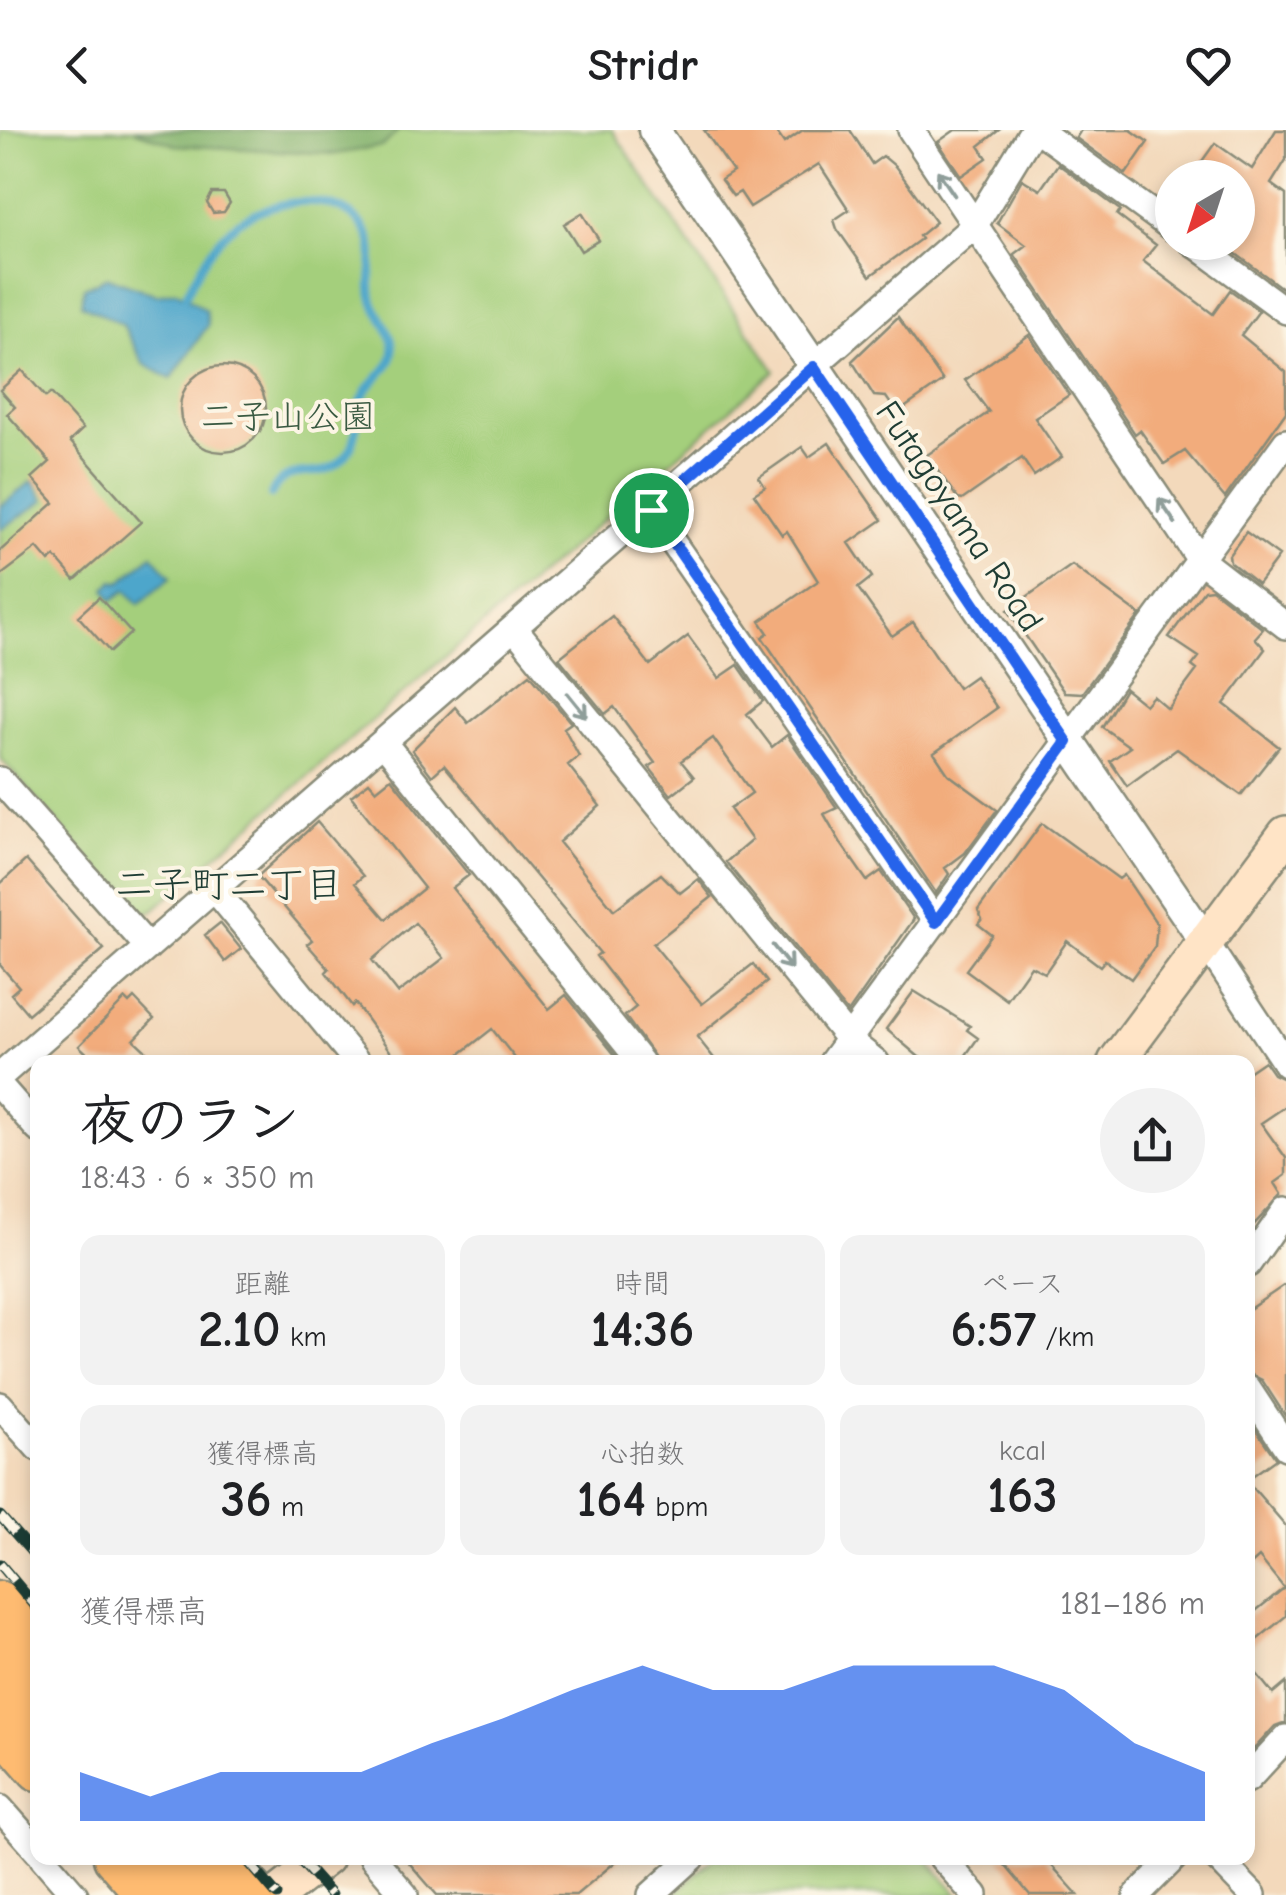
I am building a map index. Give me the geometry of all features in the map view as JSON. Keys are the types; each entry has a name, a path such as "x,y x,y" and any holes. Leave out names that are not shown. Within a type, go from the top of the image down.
{"highway":[{"path":"0,1602 30,1635"},
{"path":"0,1634 30,1668"},
{"path":"0,1687 30,1721"},
{"path":"0,1727 30,1761"},
{"path":"120,1865 147,1895"},
{"path":"154,1865 181,1895"},
{"path":"201,1865 227,1895"},
{"path":"230,1865 257,1895"}],"main road":[{"path":"1121,1055 1286,834"},
{"path":"277,1895 316,1865"}],"street":[{"name":"Futagoyama Road","path":"654,130 1206,943"},
{"path":"911,130 1200,560 1286,626"},
{"path":"0,1076 975,226 1035,130 1155,216"},
{"path":"1217,260 1286,311"},
{"path":"839,1055 1286,442"},
{"path":"651,510 936,922"},
{"path":"515,629 851,1042 867,1055"},
{"path":"384,743 635,1055"},
{"path":"0,780 148,947"},
{"path":"216,891 352,1055"},
{"path":"1206,943 1286,1064"},
{"path":"0,1086 30,1120"},
{"path":"1255,1254 1286,1210"},
{"path":"1255,1399 1286,1446"},
{"path":"0,1404 30,1439"},
{"path":"1255,1771 1286,1738"},
{"path":"12,1820 30,1842"},
{"path":"49,1865 75,1895"},
{"path":"379,1865 405,1895"},
{"path":"651,1895 684,1865"},
{"path":"948,1865 975,1895"},
{"path":"1137,1895 1167,1865"},
{"path":"1224,1865 1253,1895"}],"green space":[{"name":"二子山公園","path":"0,130 612,130 775,371 151,912 136,912 0,758"},
{"path":"134,130 399,130 383,146 336,154 175,145"},
{"path":"706,1865 932,1865 959,1895 673,1895"}],"water":[{"path":"107,277 157,295 176,291 206,310 208,325 171,379 144,364 123,325 81,304 84,288"},
{"path":"32,481 45,500 0,530 0,507"},
{"path":"152,555 171,577 139,604 126,590 113,600 106,589 114,581 120,583"}],"building":[{"path":"704,130 775,130 784,143 803,130 850,130 872,164 883,156 895,166 936,222 919,236 921,239 870,276 837,229 834,220 849,210 819,164 750,207 740,192 733,196 721,180 733,172"},
{"path":"955,130 999,130 979,146 987,158 961,176 938,142"},
{"path":"1081,130 1131,130 1148,142 1126,174 1076,138"},
{"path":"1276,130 1286,130 1286,160 1271,184 1286,195 1286,291 1244,260 1255,260 1255,164"},
{"path":"1215,143 1239,160 1203,160"},
{"path":"1058,164 1120,210 1117,215 1155,244 1143,261 1213,314 1230,290 1259,311 1241,335 1286,372 1286,412 1225,498 1185,451 1164,464 1140,430 1135,434 1014,254 1026,245 997,223 1022,179 1040,190"},
{"path":"212,193 224,193 230,203 224,212 213,213 207,203"},
{"path":"582,213 599,240 581,251 564,224"},
{"path":"898,317 943,381 897,413 886,397 874,396 852,361"},
{"path":"1029,335 1069,395 1035,418 1062,457 1034,476 1022,458 958,499 927,455 989,412 965,380"},
{"path":"215,366 231,366 254,378 263,392 263,426 254,440 231,452 215,452 199,445 187,433 180,417 180,401 187,385 199,373"},
{"path":"22,370 46,397 51,393 83,429 70,441 141,522 75,580 55,557 49,562 37,548 0,576 0,551 54,503 32,478 50,462 7,414 15,407 0,390"},
{"path":"829,443 882,520 849,543 872,577 858,588 892,636 913,622 958,688 975,676 997,708 934,753 948,774 997,810 965,853 945,868 949,874 936,893 762,637 768,633 760,621 818,581 787,531 782,535 754,494 765,487 759,477 802,447 809,457"},
{"path":"1246,532 1279,556 1258,584 1230,562 1229,555"},
{"path":"1072,565 1140,615 1082,693 1064,692 1008,610"},
{"path":"1212,589 1263,629 1255,638 1265,649 1224,704 1279,747 1241,795 1177,749 1127,786 1110,761 1130,747 1102,727 1125,689 1145,705 1153,696 1168,709 1197,670 1192,666 1199,657 1169,637 1204,590"},
{"path":"99,597 131,633 110,652 78,616"},
{"path":"612,616 650,665 688,636 719,678 738,665 763,701 747,714 772,747 787,735 837,808 824,814 842,845 867,881 881,871 914,919 848,1013 726,862 752,840 730,809 752,793 713,738 681,761 694,777 671,795 649,767 655,763 614,707 605,714 559,658"},
{"path":"530,674 571,723 564,728 579,756 568,765 600,806 559,842 614,910 661,874 680,893 698,879 712,897 653,944 702,1004 753,964 767,982 697,1037 711,1055 653,1055 625,1016 636,1007 596,956 600,953 444,765 432,776 412,750 455,707 468,723"},
{"path":"391,778 469,875 452,888 549,1009 566,995 615,1055 512,1055 492,1029 459,1055 393,1055 355,1003 352,1006 326,972 329,969 307,944 312,940 258,876 317,822 363,876 355,883 386,919 424,888 351,796 369,782 376,790","holes":["415,923 444,958 398,993 372,960"]},
{"path":"1042,823 1119,879 1124,875 1157,924 1155,946 1131,979 1105,960 1100,966 1067,941 1045,973 1031,966 1007,1000 966,970 992,935 978,924 982,919 978,910"},
{"path":"26,860 104,949 28,1014 11,994 19,987 0,965 0,884"},
{"path":"220,923 241,949 225,962 205,935"},
{"path":"914,991 970,1026 967,1030 978,1038 966,1055 917,1055 886,1029"},
{"path":"134,998 154,1019 134,1040 146,1051 142,1055 89,1055 79,1046 125,999 129,1003"},
{"path":"1264,1061 1273,1074 1286,1080 1286,1106 1261,1123 1286,1158 1286,1175 1275,1183 1282,1194 1255,1223 1255,1067"},
{"path":"1286,1284 1286,1417 1262,1380 1255,1376 1255,1305"},
{"path":"1255,1428 1276,1459 1255,1474"},
{"path":"1255,1490 1286,1526 1286,1616 1255,1641 1255,1611 1284,1588 1259,1557 1255,1561"},
{"path":"1255,1672 1273,1694 1286,1683 1286,1722 1275,1726 1255,1748"},
{"path":"411,1865 612,1865 576,1895 437,1895"},
{"path":"1005,1865 1051,1865 1078,1895 1030,1895"}],"waterway":[{"path":"186,295 222,237 239,222 271,207 289,203 326,204 343,210 368,234 372,250 371,293 390,335 392,357 365,393 352,446 340,462 321,471 284,478 271,495"}],"railway":[{"path":"0,1516 30,1550"},
{"path":"0,1564 30,1600"},
{"path":"251,1865 277,1895"},
{"path":"304,1865 331,1895"}],"district":[{"name":"二子町二丁目","path":"229,884"}],"route":[{"path":"814,367 1067,742 936,922 651,510 814,367"}]}
